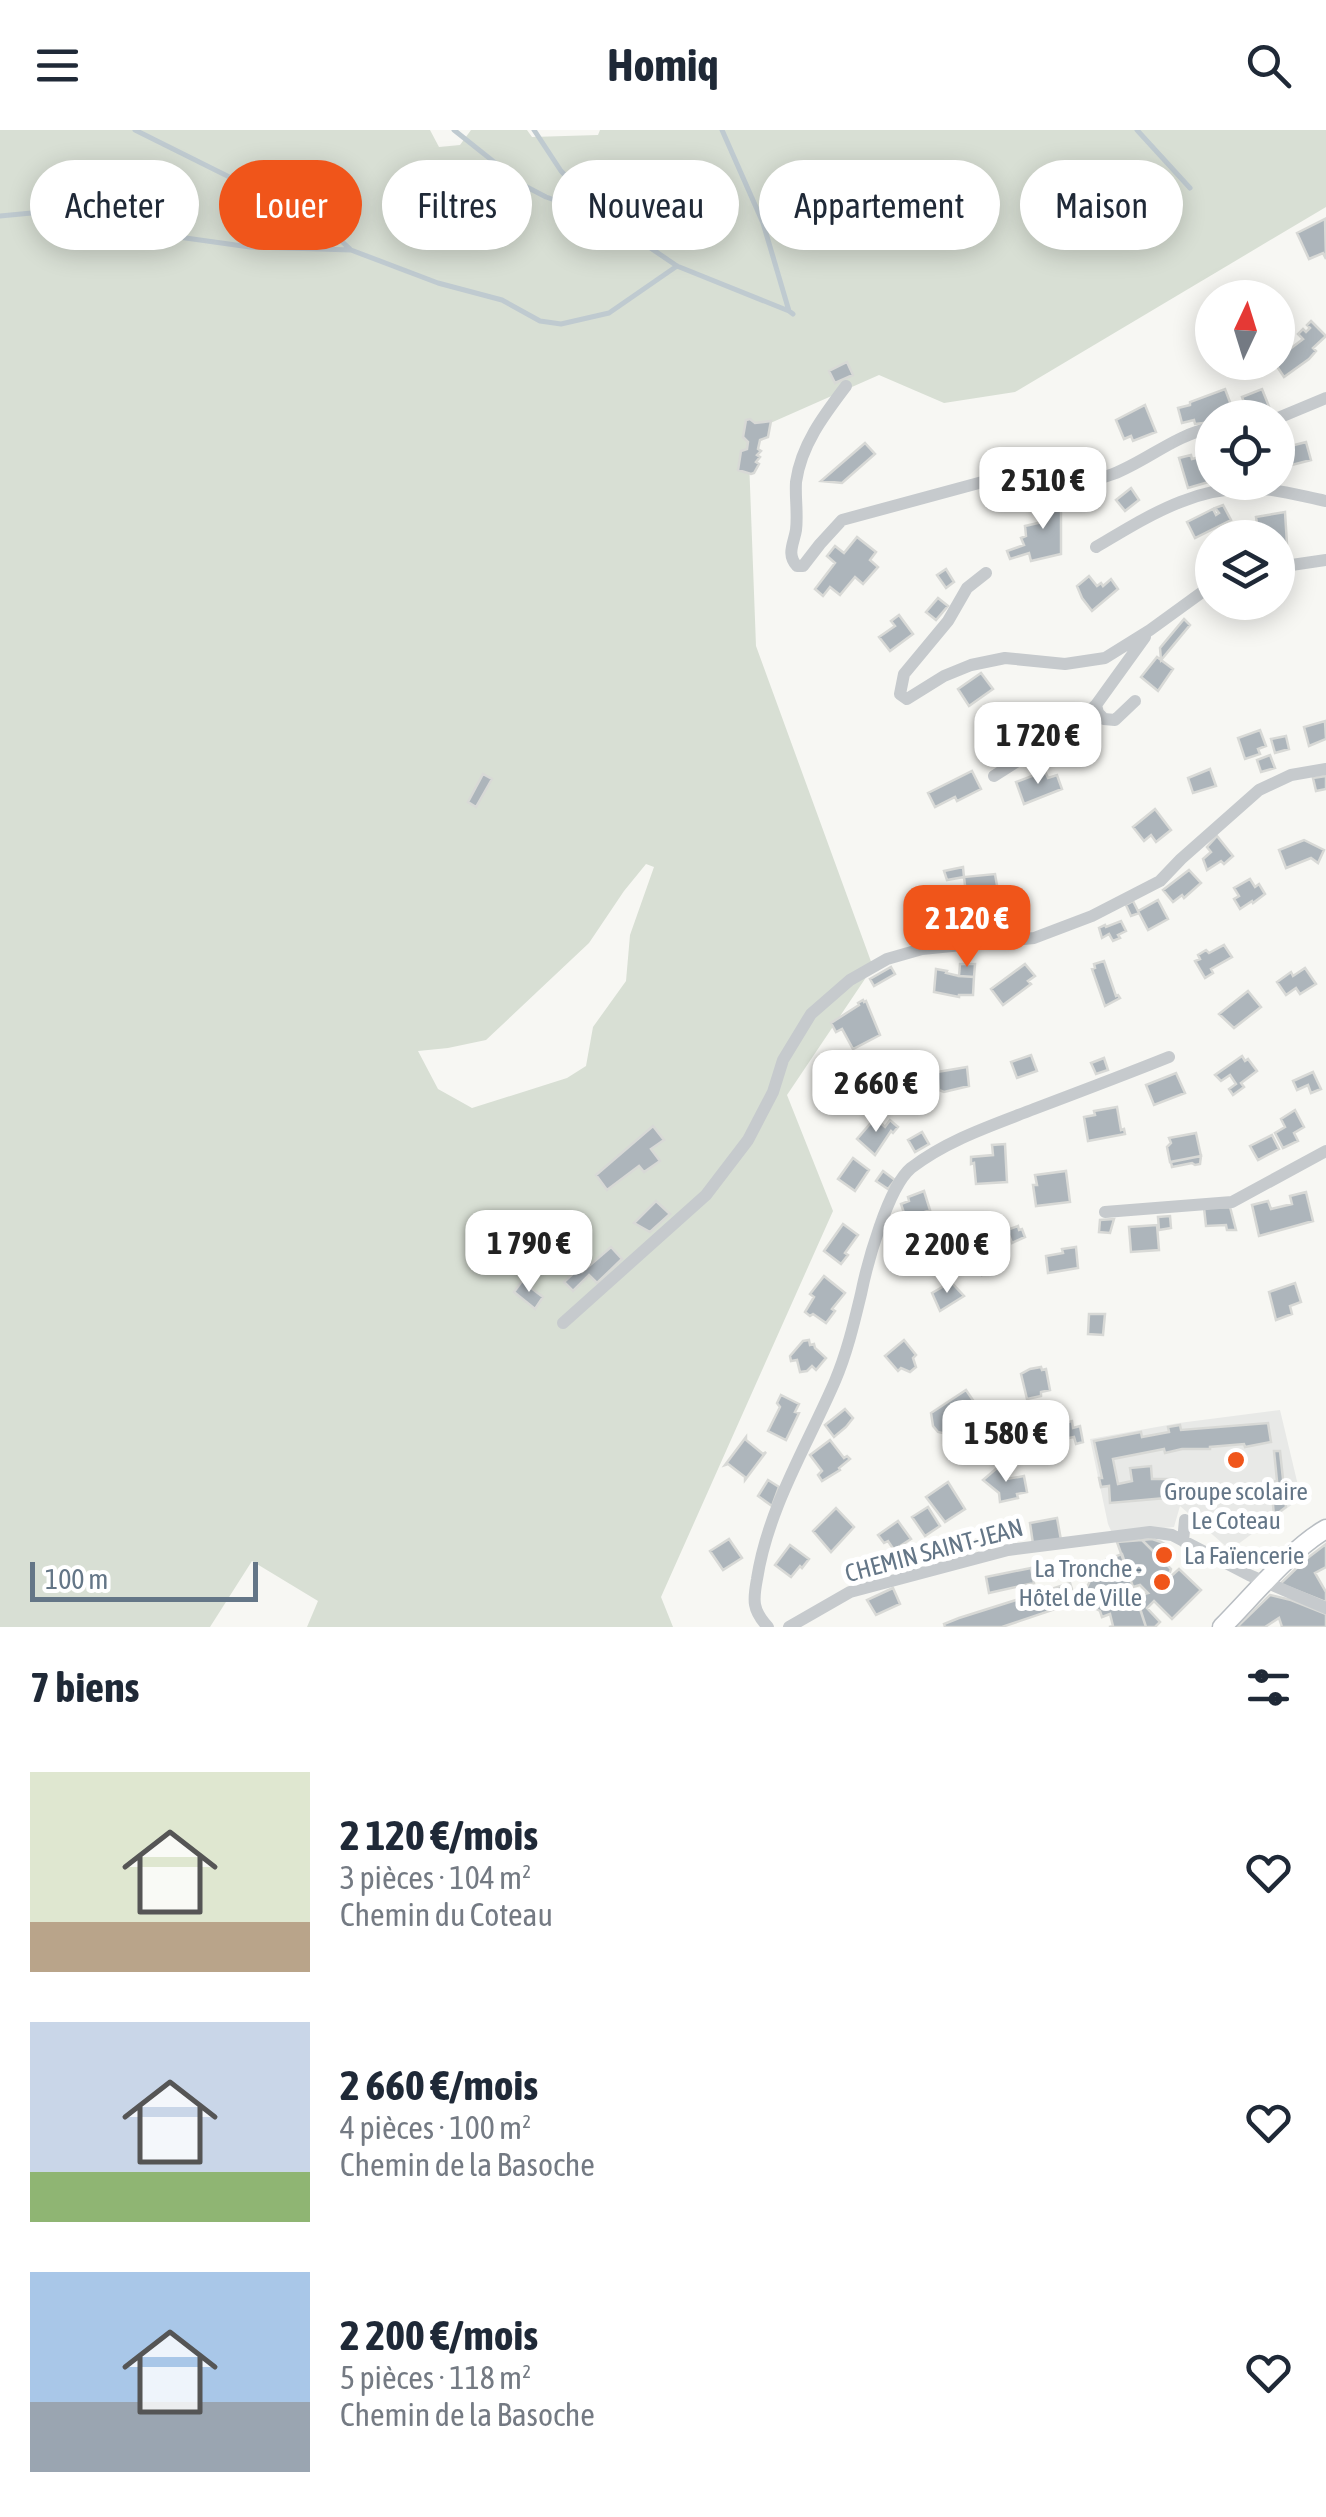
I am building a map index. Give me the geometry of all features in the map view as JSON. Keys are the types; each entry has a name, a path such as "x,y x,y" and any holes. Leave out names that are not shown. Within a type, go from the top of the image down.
{"main road":[{"path":"1222,1627 1316,1534 1326,1529"}],"street":[{"path":"846,386 815,428 802,457 796,482 796,531 791,555 797,566 809,562 842,520 1012,474 1059,483 1112,475 1195,432"},
{"path":"1295,411 1326,398"},
{"path":"1096,547 1159,510 1189,498 1251,489 1326,501"},
{"path":"1295,565 1326,560"},
{"path":"986,572 967,588 948,621 904,674 900,694 908,699 944,676 1006,658 1065,664 1106,658 1195,597"},
{"path":"994,776 1071,727 1096,704 1150,630"},
{"path":"1096,704 1104,720 1115,720 1135,702"},
{"path":"564,1323 706,1196 748,1140 773,1092 783,1060 811,1014 850,980 904,954 1034,938 1092,916 1160,881 1259,790 1291,775 1326,769"},
{"path":"768,1627 757,1616 754,1601 770,1527 836,1377 870,1254 908,1170 982,1129 1169,1058"},
{"path":"1105,1212 1232,1202 1326,1150"},
{"path":"1184,1541 1186,1520"},
{"name":"CHEMIN SAINT-JEAN","path":"788,1627 850,1592 1008,1550 1150,1532 1172,1535 1326,1608"}],"shaded area":[{"path":"0,130 430,130 439,147 460,145 471,130 527,130 532,137 598,135 600,130 1326,130 1326,207 1203,280 1195,280 1195,285 1015,392 944,403 879,375 748,433 756,646 873,967 787,1095 833,1211 661,1597 673,1627 307,1627 318,1601 252,1561 210,1627 0,1627","holes":["646,864 654,867 630,935 626,981 593,1027 586,1066 567,1078 472,1108 438,1089 418,1051 486,1040 589,943"]},
{"name":"Groupe scolaire Le Coteau","path":"1280,1410 1301,1498 1230,1550 1180,1506 1174,1527 1112,1533 1090,1439"}],"building":[{"path":"1325,219 1326,259 1323,253 1309,259 1297,233"},
{"path":"1311,321 1326,336 1313,348 1316,351 1309,359 1295,369 1295,345 1303,339 1298,334 1310,328 1307,325"},
{"path":"847,362 853,375 835,383 829,371"},
{"path":"1225,389 1229,400 1195,400"},
{"path":"1262,389 1266,400 1243,400 1242,397"},
{"path":"1195,400 1195,424 1194,420 1182,423 1178,408"},
{"path":"1145,405 1156,432 1133,441 1131,436 1124,439 1116,420"},
{"path":"746,420 755,423 771,421 768,437 760,440 760,457 756,462 759,464 751,474 738,470 741,451 747,449 748,442 743,437"},
{"path":"1306,442 1311,460 1295,464 1295,445"},
{"path":"865,443 875,454 842,483 821,481"},
{"path":"1191,455 1195,458 1195,486 1188,488 1179,458"},
{"path":"1131,488 1139,500 1125,511 1116,500"},
{"path":"1057,491 1061,554 1031,561 1029,553 1010,559 1007,551 1024,545 1021,538 1026,536 1025,526 1042,522 1036,504 1048,498 1047,492"},
{"path":"1223,505 1231,520 1195,520 1195,538 1187,522 1213,509 1216,515 1219,513 1215,508"},
{"path":"1285,512 1286,520 1256,520 1256,517"},
{"path":"857,537 876,552 870,560 878,567 863,584 855,577 840,595 830,587 823,596 815,589 835,563 827,556 835,546 844,553"},
{"path":"946,569 954,582 946,588 937,575"},
{"path":"1089,576 1097,586 1111,579 1118,589 1092,611 1077,586"},
{"path":"938,598 948,606 936,620 926,612"},
{"path":"899,615 913,634 890,651 879,637 895,626 891,621"},
{"path":"1184,619 1190,625 1161,660 1160,648"},
{"path":"1157,657 1173,669 1158,691 1141,677"},
{"path":"981,673 993,689 969,706 958,689"},
{"path":"1325,721 1326,739 1309,746 1304,727"},
{"path":"1260,730 1266,746 1258,749 1260,754 1245,759 1238,738"},
{"path":"1286,736 1289,749 1275,753 1271,739"},
{"path":"1270,755 1275,768 1261,772 1257,760"},
{"path":"1210,769 1216,786 1193,793 1188,778"},
{"path":"972,771 981,789 935,807 928,793"},
{"path":"1045,771 1048,778 1057,775 1062,789 1024,804 1016,782"},
{"path":"483,774 492,779 476,807 468,802"},
{"path":"1326,776 1326,789 1316,791 1313,778"},
{"path":"1155,809 1171,830 1156,842 1151,835 1144,841 1133,827"},
{"path":"1217,836 1233,856 1207,870 1203,859 1211,852 1207,847"},
{"path":"1304,840 1324,850 1318,863 1311,858 1286,868 1279,850"},
{"path":"963,867 964,877 947,880 944,871"},
{"path":"1189,870 1201,883 1173,902 1163,890"},
{"path":"995,874 999,897 989,897 990,902 982,903 983,909 972,910 964,877"},
{"path":"1250,879 1265,894 1240,909 1234,899 1239,896 1234,888"},
{"path":"940,888 946,907 922,915 921,911 911,914 907,897"},
{"path":"1158,900 1168,919 1148,930 1139,913 1131,916 1126,905 1133,901 1138,911"},
{"path":"1121,921 1126,931 1118,935 1120,938 1113,941 1109,934 1102,938 1099,928"},
{"path":"953,926 954,935 928,937 927,927"},
{"path":"1224,945 1232,957 1211,969 1213,973 1205,978 1195,961 1200,959 1198,955"},
{"path":"1104,961 1120,998 1105,1006 1092,969 1094,964"},
{"path":"960,964 975,964 974,977 959,976"},
{"path":"1025,964 1035,976 1028,981 1031,984 1003,1005 991,989"},
{"path":"891,967 895,974 874,986 870,979"},
{"path":"1305,968 1316,984 1300,994 1296,988 1286,995 1277,982"},
{"path":"936,969 974,977 973,995 959,997 934,992"},
{"path":"1248,991 1261,1007 1234,1028 1219,1014"},
{"path":"863,1000 880,1035 853,1049 842,1029 836,1032 831,1023"},
{"path":"1031,1055 1037,1071 1017,1078 1011,1062"},
{"path":"1242,1056 1257,1071 1233,1095 1229,1089 1236,1084 1230,1075 1221,1081 1215,1075"},
{"path":"1104,1058 1108,1070 1096,1074 1091,1063"},
{"path":"967,1067 969,1086 939,1090 937,1072"},
{"path":"1313,1072 1321,1089 1311,1093 1308,1085 1297,1090 1293,1081"},
{"path":"1176,1073 1185,1093 1154,1105 1146,1085"},
{"path":"1117,1107 1125,1134 1088,1141 1084,1117"},
{"path":"1295,1110 1304,1127 1294,1133 1298,1141 1283,1148 1275,1133 1285,1127 1281,1119"},
{"path":"875,1118 885,1127 890,1120 898,1127 875,1155 857,1139"},
{"path":"653,1126 664,1140 651,1149 660,1161 644,1172 639,1166 607,1190 596,1175"},
{"path":"922,1132 929,1144 915,1152 908,1140"},
{"path":"1196,1133 1201,1156 1170,1162 1169,1138"},
{"path":"1272,1135 1279,1149 1258,1160 1250,1146"},
{"path":"1005,1144 1007,1182 976,1184 971,1157 993,1155 992,1145"},
{"path":"1201,1156 1200,1164 1172,1167 1171,1162"},
{"path":"853,1158 869,1170 855,1191 838,1179"},
{"path":"883,1171 895,1180 888,1189 876,1181"},
{"path":"1066,1171 1070,1202 1036,1206 1035,1175"},
{"path":"924,1191 930,1210 906,1219 901,1204"},
{"path":"1306,1192 1313,1221 1259,1236 1252,1205 1268,1201 1271,1209 1292,1204 1290,1196"},
{"path":"656,1201 670,1214 650,1232 634,1223"},
{"path":"1230,1207 1236,1230 1227,1230 1226,1225 1206,1226 1204,1208"},
{"path":"1170,1216 1171,1228 1159,1230 1158,1217"},
{"path":"1114,1219 1110,1233 1099,1232 1100,1220"},
{"path":"843,1224 858,1235 841,1264 824,1251"},
{"path":"1157,1225 1159,1250 1131,1252 1129,1227"},
{"path":"1018,1226 1025,1237 1012,1243 1007,1230"},
{"path":"611,1247 622,1259 597,1283 589,1275 573,1291 564,1282 579,1268 582,1272"},
{"path":"1076,1247 1078,1268 1048,1273 1046,1256"},
{"path":"988,1256 992,1269 982,1275 976,1263"},
{"path":"824,1276 845,1293 826,1323 805,1312 814,1297 810,1294"},
{"path":"522,1281 543,1297 535,1309 514,1292"},
{"path":"951,1282 964,1296 940,1311 932,1293"},
{"path":"1295,1283 1301,1302 1290,1306 1292,1314 1276,1320 1269,1292"},
{"path":"1089,1314 1105,1314 1103,1335 1088,1334"},
{"path":"809,1340 826,1358 816,1370 812,1366 800,1372 797,1360 791,1361 790,1356 803,1341"},
{"path":"904,1340 916,1355 916,1367 910,1372 901,1368 898,1371 885,1356"},
{"path":"1046,1369 1050,1390 1027,1399 1021,1374"},
{"path":"966,1390 979,1409 953,1425 951,1435 938,1432 931,1413"},
{"path":"781,1395 799,1404 795,1412 799,1413 786,1440 768,1431 780,1407 777,1403"},
{"path":"845,1409 853,1418 834,1437 825,1425"},
{"path":"1022,1417 1024,1425 1060,1418 1061,1424 1072,1421 1073,1428 1080,1426 1083,1442 1076,1444 1074,1437 1059,1440 1057,1430 1042,1433 1034,1443 1017,1446 1013,1427 1004,1428 1002,1421"},
{"path":"1268,1423 1271,1442 1165,1453 1164,1449 1113,1459 1118,1484 1132,1481 1130,1468 1151,1466 1152,1479 1175,1479 1177,1497 1110,1503 1109,1486 1101,1487 1094,1441 1141,1432 1142,1437 1169,1432 1168,1427 1180,1425 1181,1430"},
{"path":"746,1437 763,1454 766,1452 745,1480 725,1465"},
{"path":"830,1440 844,1458 850,1459 822,1481 818,1475 822,1471 810,1455"},
{"path":"1274,1451 1280,1451 1286,1507 1274,1516 1271,1482 1277,1481"},
{"path":"997,1468 1007,1479 1024,1476 1027,1492 1000,1502 999,1493 983,1480"},
{"path":"768,1480 779,1487 772,1506 758,1496"},
{"path":"948,1482 965,1509 945,1522 926,1497"},
{"path":"928,1507 940,1526 925,1536 912,1517"},
{"path":"836,1508 854,1527 831,1552 813,1531"},
{"path":"1057,1518 1061,1540 1033,1544 1030,1523"},
{"path":"898,1521 911,1539 894,1550 878,1535"},
{"path":"729,1539 742,1558 723,1570 710,1551"},
{"path":"1152,1539 1168,1546 1154,1552 1142,1540"},
{"name":"La Tronche - Hôtel de Ville","path":"1142,1540 1154,1552 1157,1548 1170,1554 1166,1564 1171,1569 1165,1576 1168,1579 1179,1569 1201,1590 1172,1619 1154,1601 1147,1608 1160,1622 1155,1627 1146,1627 1136,1596 1148,1593 1140,1585 1133,1587 1117,1542"},
{"path":"1326,1544 1326,1567 1315,1573 1326,1592 1326,1602 1280,1584 1305,1560"},
{"path":"790,1545 809,1559 791,1577 775,1565"},
{"path":"1122,1554 1133,1587 1122,1591 1125,1601 1136,1597 1146,1627 1109,1627 1113,1626 1110,1614 1102,1617 1091,1606 1090,1593 1085,1591 1097,1574 1097,1563"},
{"path":"1031,1568 1034,1583 989,1593 986,1577"},
{"path":"1070,1583 1076,1602 1002,1627 945,1627 944,1624 959,1618"},
{"path":"893,1588 900,1604 876,1615 867,1600"},
{"path":"1270,1595 1326,1614 1326,1627 1282,1627 1279,1618 1265,1627 1237,1627"}],"waterway":[{"path":"135,130 219,172"},
{"path":"454,130 523,185 605,217 677,266 789,311"},
{"path":"534,130 554,160"},
{"path":"722,130 763,223 793,314"},
{"path":"1137,130 1190,188"},
{"path":"0,216 42,212 250,247 351,250 438,283 502,300 540,321 561,324 609,313 677,266"}],"place":[{"name":"Groupe scolaire Le Coteau","path":"1236,1460"},
{"name":"La Faïencerie","path":"1164,1555"},
{"name":"La Tronche - Hôtel de Ville","path":"1162,1582"}]}
